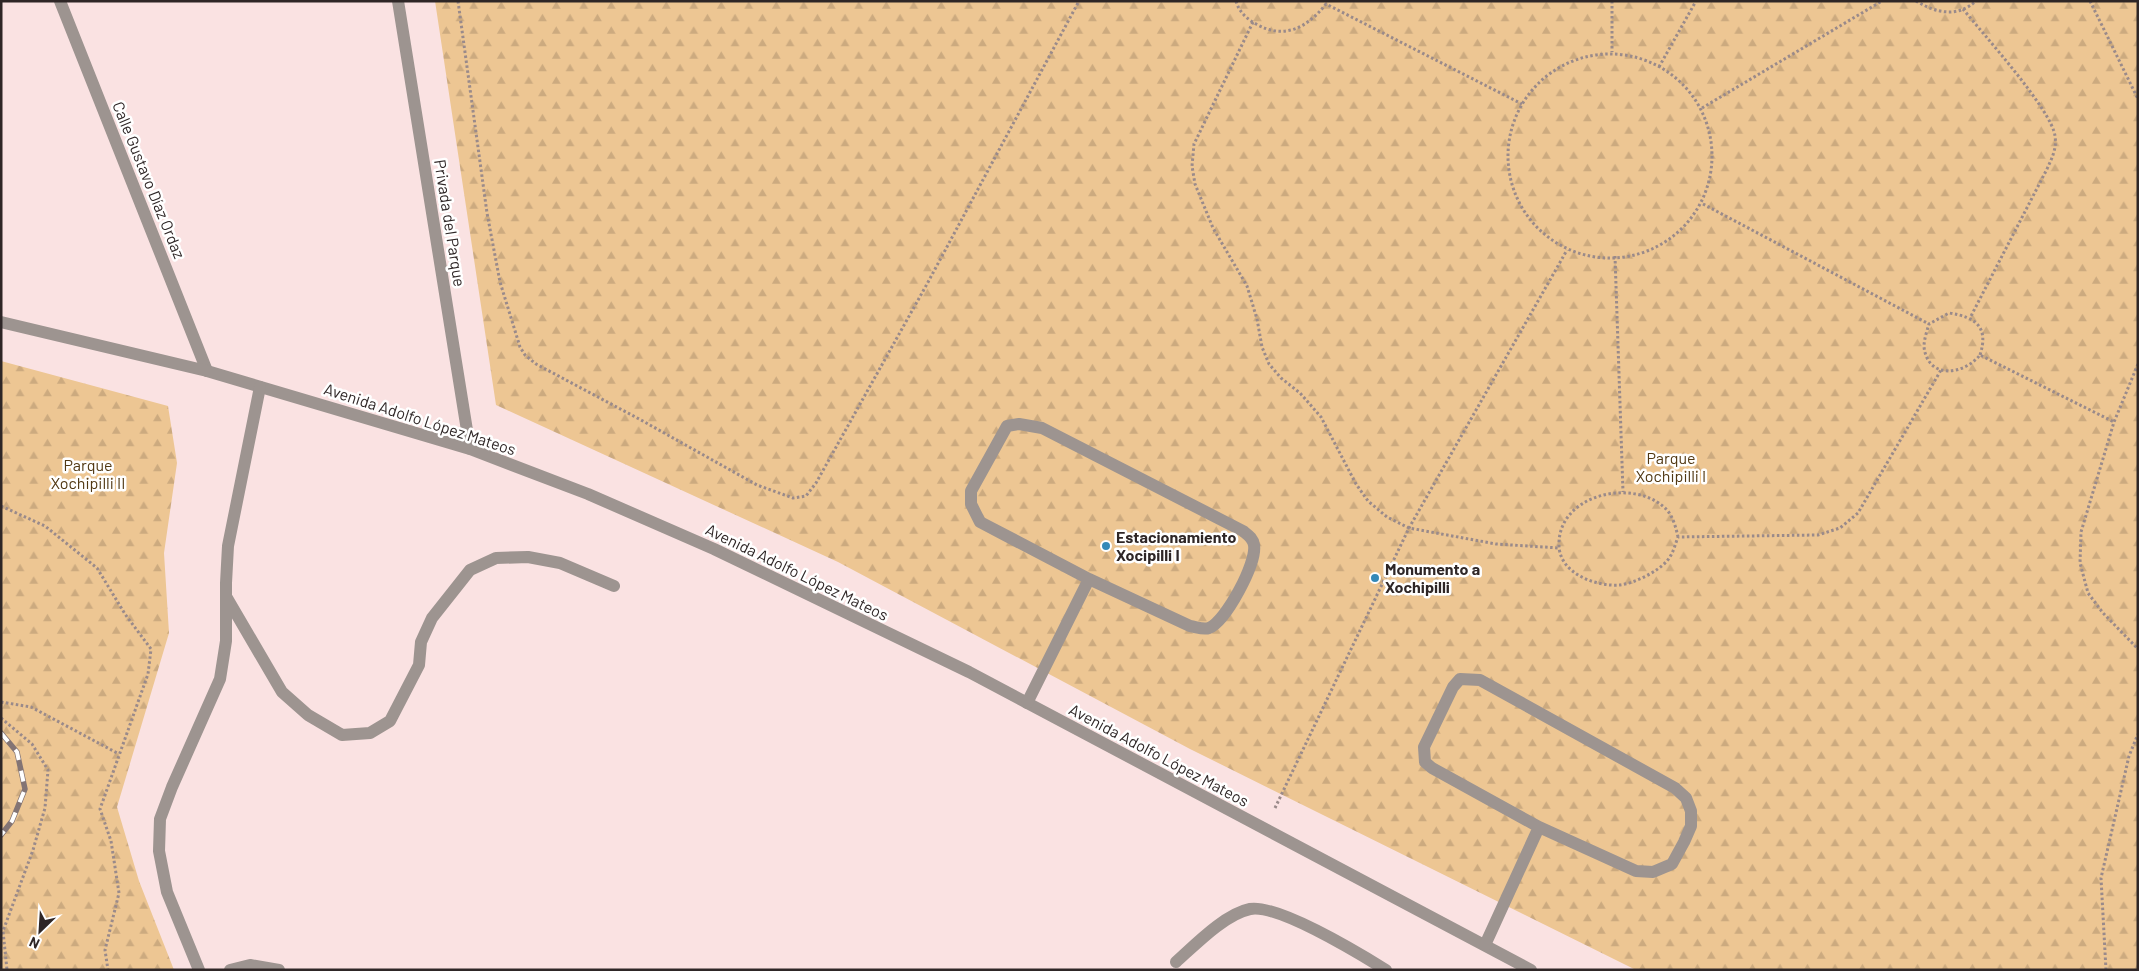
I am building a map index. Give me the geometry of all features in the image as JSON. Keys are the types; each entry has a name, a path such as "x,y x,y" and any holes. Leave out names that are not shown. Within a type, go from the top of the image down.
{"street":[{"name":"Calle Gustavo Díaz Ordaz","path":"60,1 208,371"},
{"name":"Privada del Parque","path":"398,1 470,449"},
{"name":"Avenida Adolfo López Mateos","path":"1,322 208,371 470,449 588,494 714,548 969,672 1531,970"},
{"path":"199,970 167,892 159,851 160,819 172,787 220,679 226,641 228,546 260,387"},
{"path":"1019,424 1042,428 1242,531 1252,538 1255,546 1253,560 1240,588 1221,619 1212,627 1204,629 1190,626 1089,578 980,522 971,504 971,491 1001,433 1007,426 1019,424"},
{"path":"226,596 282,692 308,715 342,735 370,733 390,721 419,665 421,642 432,618 470,570 496,558 528,556 560,563 614,586"},
{"path":"1027,703 1089,578"},
{"path":"1460,679 1480,680 1675,788 1686,798 1691,811 1691,826 1672,864 1654,872 1636,871 1539,827 1432,768 1425,762 1424,747 1453,687 1460,679"},
{"path":"1485,945 1539,827"},
{"path":"1176,962 1232,916 1251,909 1274,912 1333,938 1386,970"},
{"path":"230,970 250,965 279,970"}],"path":[{"path":"458,1 487,213 500,282 520,347 525,355 536,364 634,415 757,485 793,498 806,496 816,483 928,284 1079,1"},
{"path":"1236,1 1237,6 1246,18 1269,30 1288,31 1310,22 1326,3 1522,104"},
{"path":"1612,1 1612,52"},
{"path":"1659,67 1696,1"},
{"path":"1702,108 1882,1"},
{"path":"1916,1 1942,13 1962,9 1976,1"},
{"path":"2090,1 2138,99"},
{"path":"1962,9 2039,103 2055,133 2056,147 2047,169 1970,318"},
{"path":"1253,22 1194,144 1192,166 1195,184 1213,228 1247,286 1268,364 1300,392 1321,417 1356,484 1368,501 1386,517 1409,528 1496,544 1559,548"},
{"path":"1612,52 1659,67 1702,108 1713,139 1714,166 1703,204 1677,236 1646,254 1590,258 1567,250 1530,221 1510,183 1506,153 1512,121 1533,86 1564,63 1612,52"},
{"path":"1703,204 1929,324"},
{"path":"1263,828 1271,818 1409,528 1567,250"},
{"path":"1615,256 1623,492"},
{"path":"1949,313 1970,318 1980,326 1984,333 1980,355 1974,363 1953,372 1941,370 1931,363 1926,356 1925,340 1929,324 1949,313"},
{"path":"1980,355 2114,422"},
{"path":"2138,364 2114,422 2081,532 2080,563 2088,593 2103,613 2138,649"},
{"path":"1678,537 1818,535 1840,528 1858,513 1941,370"},
{"path":"1623,492 1636,494 1655,501 1667,510 1675,524 1678,537 1673,552 1667,561 1649,574 1622,585 1606,585 1578,576 1571,571 1559,548 1560,535 1569,516 1585,502 1603,495 1623,492"},
{"path":"1,506 45,526 97,568 125,614 151,649 148,674 100,809 111,841 119,893 105,950 108,970"},
{"path":"1,702 30,707 120,754"},
{"path":"1,718 32,744 48,770 45,808 32,850 2,931 7,970"},
{"path":"2106,970 2101,878 2129,756 2138,734"}],"green space":[{"name":"Parque Xochipilli I","path":"435,1 2138,1 2138,970 1636,970 1190,749 838,562 496,405"},
{"name":"Parque Xochipilli II","path":"1,361 168,406 177,463 164,553 169,633 117,807 139,881 174,970 1,970"}],"railway":[{"path":"1,733 17,752 25,789 12,821 1,835"}],"place":[{"name":"Estacionamiento Xocipilli I","path":"1106,546"},
{"name":"Monumento a Xochipilli","path":"1375,578"}]}
